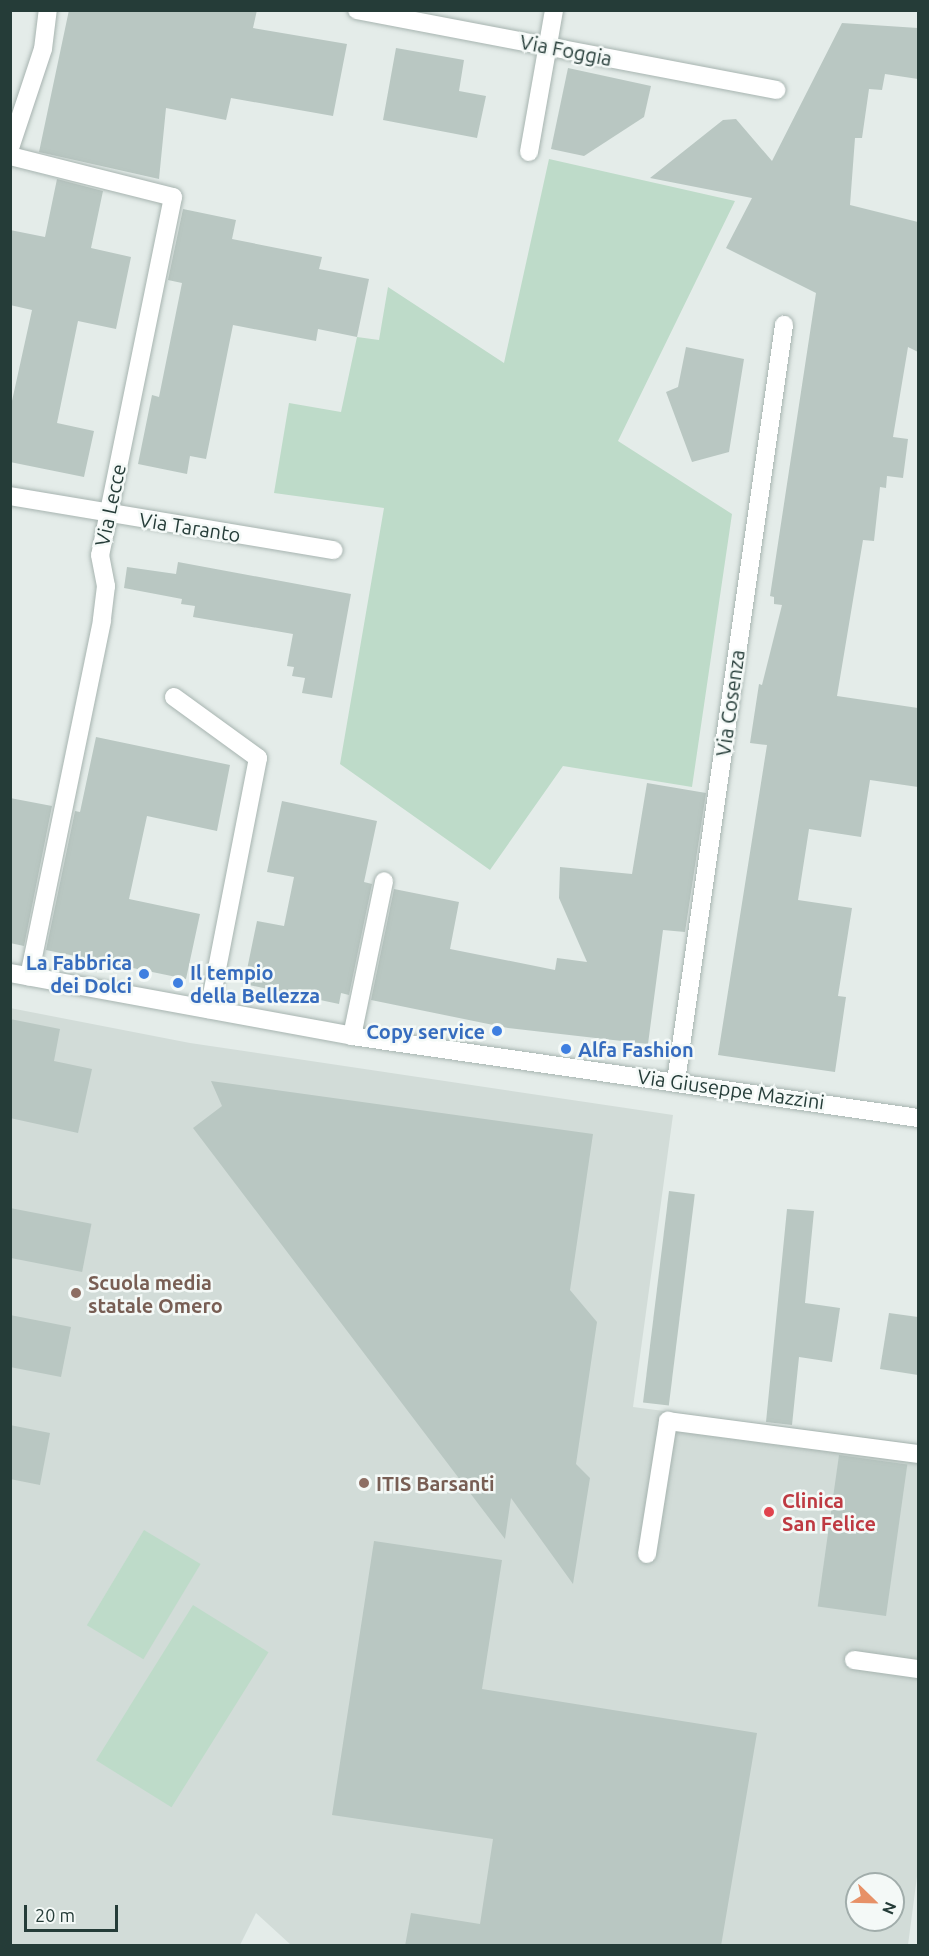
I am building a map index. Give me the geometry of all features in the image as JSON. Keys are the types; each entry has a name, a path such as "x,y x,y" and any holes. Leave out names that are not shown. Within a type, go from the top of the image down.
{"street":[{"path":"10,148 43,49 48,10"},
{"name":"Via Foggia","path":"357,10 776,90"},
{"path":"529,152 554,10"},
{"name":"Via Lecce","path":"10,156 173,197 100,555 106,586 102,621 29,977"},
{"name":"Via Cosenza","path":"676,1081 783,325"},
{"name":"Via Taranto","path":"10,496 334,550"},
{"path":"174,697 258,758 209,1010"},
{"path":"352,1036 384,881"},
{"name":"Via Giuseppe Mazzini","path":"10,974 352,1036 676,1081 918,1118"},
{"path":"647,1554 668,1421 918,1454"},
{"path":"854,1660 918,1669"}],"shaded area":[{"name":"ITIS Barsanti","path":"10,1008 190,1043 673,1115 633,1407 918,1444 918,1869 908,1945 291,1945 256,1913 240,1945 11,1945"}],"green space":[{"path":"549,159 735,201 618,441 732,514 692,787 563,766 490,870 340,764 384,508 274,493 289,403 341,412 357,337 379,340 388,287 504,363"},
{"path":"144,1530 201,1564 143,1659 87,1625"},
{"path":"193,1605 268,1652 172,1807 96,1760"}],"building":[{"path":"69,10 257,10 253,28 347,44 333,116 231,98 226,120 166,108 159,179 39,152"},
{"path":"842,23 918,28 918,79 885,74 882,90 869,89 862,138 855,138 850,205 918,222 918,352 908,347 893,437 908,439 903,478 887,476 886,488 880,487 874,541 863,540 837,696 918,708 918,787 870,780 861,837 809,829 798,900 852,908 838,996 846,997 835,1072 718,1055 767,745 750,743 759,684 762,685 782,605 774,604 774,597 770,596 816,293 726,248 752,198 650,178 723,120 736,119 772,161"},
{"path":"396,48 464,60 459,91 486,96 477,138 383,120"},
{"path":"568,68 651,86 644,117 584,156 551,149"},
{"path":"57,179 103,191 91,248 131,257 116,329 78,321 57,423 94,431 84,477 10,462 10,410 32,310 10,305 10,230 45,237"},
{"path":"183,209 236,220 232,239 322,257 319,269 369,279 357,337 318,329 316,341 233,325 206,459 190,456 187,474 138,464 152,395 159,397 182,283 168,280"},
{"path":"686,347 744,359 729,452 692,462 666,392 678,387"},
{"path":"178,562 351,594 332,698 302,693 305,678 292,676 294,667 287,666 293,634 193,617 195,606 181,604 182,599 124,588 127,567 176,574"},
{"path":"96,737 230,765 217,831 147,816 129,899 200,914 186,979 46,950 75,811 80,812"},
{"path":"647,783 706,793 685,932 663,930 648,1044 508,1028 371,1000 394,889 459,902 450,949 555,970 557,958 587,962 559,898 560,867 632,874"},
{"path":"10,798 52,806 24,946 10,943"},
{"path":"282,801 377,821 364,882 372,884 349,995 341,993 339,1004 244,984 257,921 284,926 294,877 267,872"},
{"path":"10,1019 60,1029 54,1061 92,1069 78,1133 10,1118"},
{"path":"211,1081 593,1134 570,1290 597,1322 576,1464 590,1478 573,1584 511,1498 505,1539 193,1128 222,1106"},
{"path":"669,1191 695,1194 669,1406 643,1402"},
{"path":"10,1208 91,1224 82,1272 10,1258"},
{"path":"787,1209 814,1211 805,1303 840,1308 832,1362 799,1357 792,1425 766,1422"},
{"path":"889,1313 918,1317 918,1375 880,1369"},
{"path":"10,1315 71,1327 61,1377 10,1367"},
{"path":"10,1425 50,1433 40,1485 10,1479"},
{"path":"839,1455 907,1465 886,1616 818,1607"},
{"path":"374,1541 502,1560 482,1689 757,1733 721,1946 405,1946 411,1913 480,1924 493,1839 332,1815"}],"place":[{"name":"La Fabbrica dei Dolci","path":"144,974"},
{"name":"Il tempio della Bellezza","path":"178,983"},
{"name":"Copy service","path":"497,1031"},
{"name":"Alfa Fashion","path":"566,1049"},
{"name":"Scuola media statale Omero","path":"76,1293"},
{"name":"ITIS Barsanti","path":"364,1483"},
{"name":"Clinica San Felice","path":"769,1512"}]}
